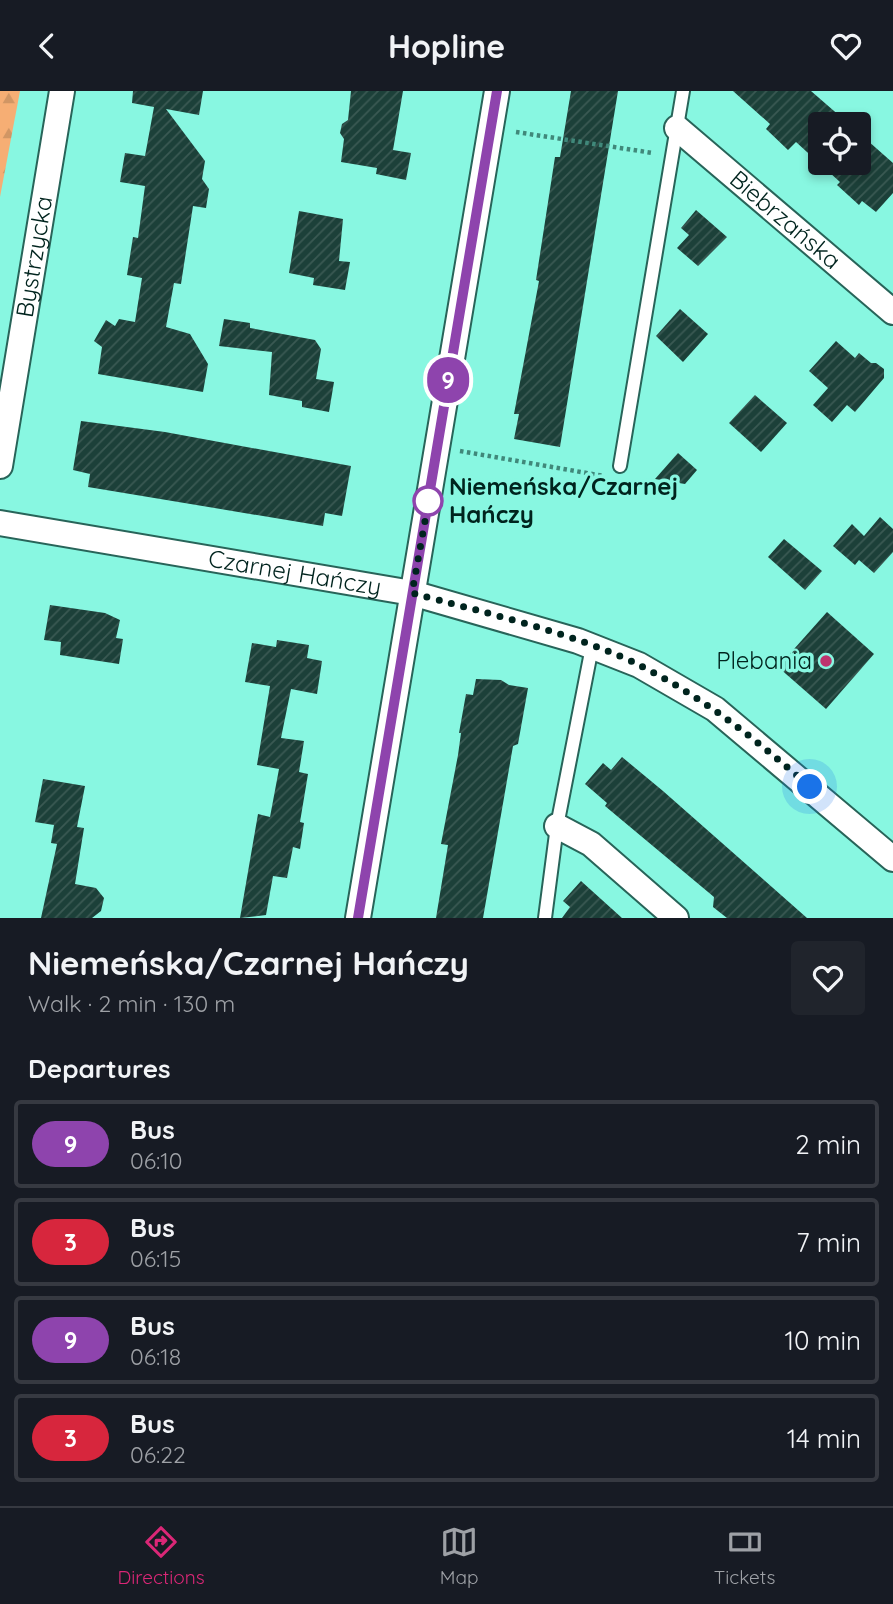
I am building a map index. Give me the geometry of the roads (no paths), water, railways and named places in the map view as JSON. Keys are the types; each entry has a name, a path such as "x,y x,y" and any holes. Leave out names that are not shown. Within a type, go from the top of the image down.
{"street":[{"name":"Bystrzycka","path":"0,466 62,91"},
{"path":"358,918 497,91"},
{"name":"Biebrzańska","path":"677,128 893,312"},
{"name":"Czarnej Hańczy","path":"0,523 412,593 592,647 639,665 715,709 893,859"},
{"path":"557,826 591,844 676,918"}],"lane":[{"path":"620,466 683,91"},
{"path":"545,918 557,826 592,647"}],"place":[{"name":"Niemeńska/Czarnej Hańczy","path":"428,501"},
{"name":"Plebania","path":"826,661"}]}
